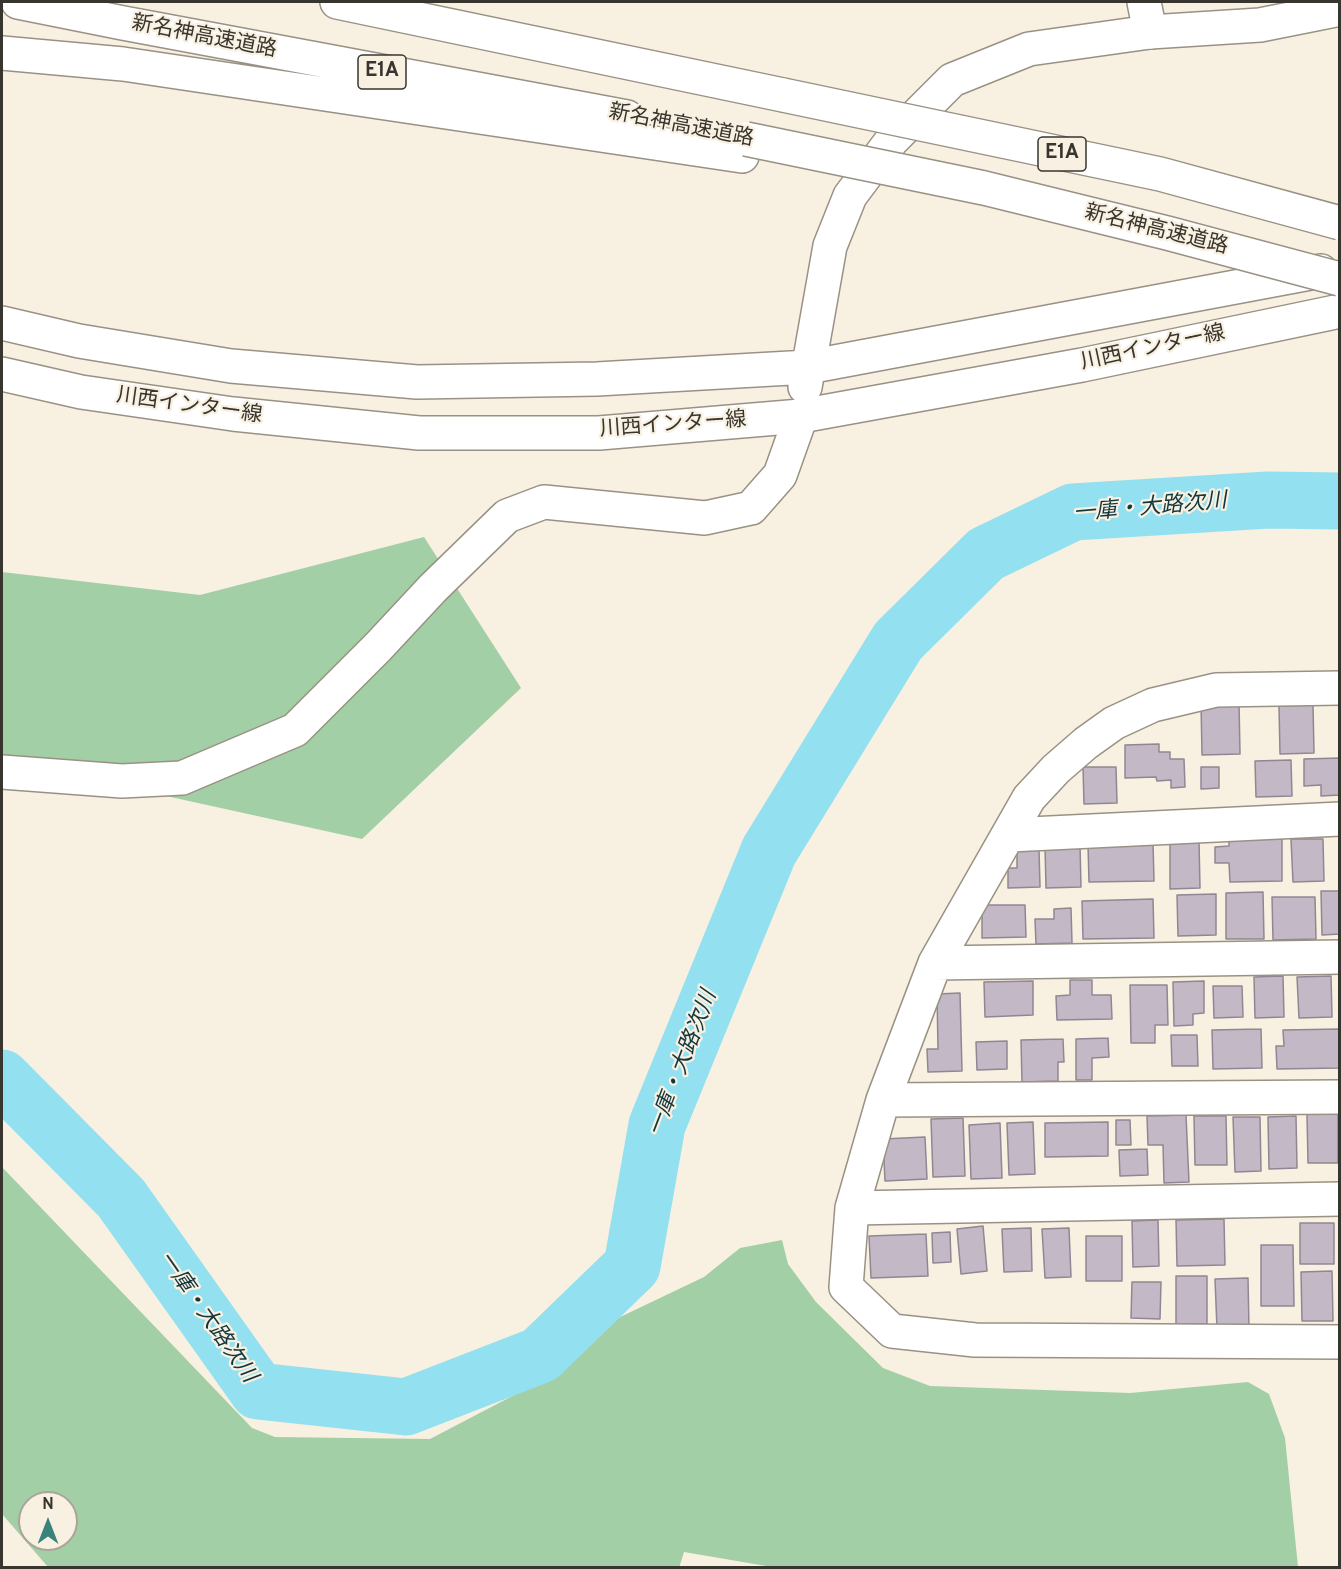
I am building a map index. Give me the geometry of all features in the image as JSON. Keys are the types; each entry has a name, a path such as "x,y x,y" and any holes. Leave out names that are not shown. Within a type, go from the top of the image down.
{"main road":[{"name":"新名神高速道路","path":"18,2 744,148 984,188 1340,279"},
{"name":"E1A","path":"337,2 1160,174 1340,223"},
{"path":"2,772 123,781 182,778 295,730 433,588 507,516 544,502 705,518 751,508 780,475 801,416 830,246 850,196 892,140 952,80 1029,49 1147,17 1260,25 1340,9"},
{"path":"2,53 123,64 744,148"},
{"name":"川西インター線","path":"2,323 79,341 231,366 417,381 597,379 808,367 1340,268"},
{"name":"川西インター線","path":"2,374 81,392 233,414 419,433 599,433 801,416 1082,365 1340,310"},
{"path":"1340,688 1216,690 1153,705 1113,723 1086,743 1029,798 935,963 883,1100 852,1208 846,1287 892,1330 975,1340 1340,1342"},
{"path":"1009,835 1340,819"},
{"path":"935,963 1340,957"},
{"path":"883,1100 1340,1097"},
{"path":"852,1208 1340,1200"}],"green space":[{"path":"424,537 521,688 362,839 2,760 2,572 200,595"},
{"path":"2,1167 252,1428 275,1437 430,1439 564,1369 616,1319 704,1277 740,1248 782,1240 788,1264 816,1302 883,1368 930,1386 1130,1393 1248,1382 1269,1394 1285,1438 1298,1567 778,1568 684,1552 679,1568 48,1567 34,1551 78,1551 78,1491 18,1491 18,1532 2,1514"}],"building":[{"path":"1239,702 1240,754 1202,755 1201,703"},
{"path":"1313,705 1314,753 1280,754 1279,706"},
{"path":"1159,744 1159,752 1170,752 1170,759 1184,759 1185,787 1171,788 1171,780 1157,781 1156,777 1125,778 1125,745"},
{"path":"1340,758 1340,795 1321,796 1321,785 1304,786 1304,759"},
{"path":"1291,760 1292,796 1256,797 1255,761"},
{"path":"1083,767 1116,767 1117,803 1084,804"},
{"path":"1201,767 1219,767 1219,788 1201,789"},
{"path":"1282,839 1282,881 1230,882 1229,863 1215,863 1215,847 1229,846 1229,840"},
{"path":"1291,839 1323,839 1324,881 1293,882"},
{"path":"1170,841 1199,841 1200,888 1170,889"},
{"path":"1153,843 1154,881 1089,882 1088,845"},
{"path":"1080,845 1081,887 1046,888 1045,846"},
{"path":"1039,849 1040,887 1008,888 1008,868 1017,868 1017,850"},
{"path":"1321,891 1340,891 1340,934 1322,935"},
{"path":"1263,892 1264,939 1226,939 1226,893"},
{"path":"1216,894 1216,935 1178,936 1177,895"},
{"path":"1272,897 1315,897 1316,939 1273,940"},
{"path":"1153,899 1154,938 1083,939 1082,901"},
{"path":"982,905 1025,905 1026,937 982,938"},
{"path":"1071,908 1072,943 1036,944 1035,919 1054,919 1054,909"},
{"path":"1283,976 1284,1017 1255,1018 1254,977"},
{"path":"1331,976 1332,1017 1299,1018 1297,977"},
{"path":"1070,980 1092,980 1092,995 1111,995 1112,1019 1057,1020 1056,996 1070,995"},
{"path":"1033,981 1033,1015 985,1017 984,982"},
{"path":"1204,981 1204,1013 1193,1014 1193,1025 1174,1026 1173,982"},
{"path":"1130,985 1167,985 1168,1025 1155,1025 1155,1043 1131,1043"},
{"path":"1213,986 1242,986 1243,1017 1214,1018"},
{"path":"960,993 962,1071 928,1072 927,1049 938,1049 937,994"},
{"path":"1261,1029 1262,1068 1213,1069 1212,1030"},
{"path":"1340,1029 1340,1068 1277,1069 1276,1046 1284,1046 1283,1030"},
{"path":"1171,1035 1197,1035 1198,1066 1172,1066"},
{"path":"1108,1038 1109,1057 1092,1058 1092,1080 1076,1080 1076,1039"},
{"path":"1063,1039 1064,1062 1058,1062 1058,1081 1022,1082 1021,1040"},
{"path":"1007,1041 1007,1069 977,1070 976,1042"},
{"path":"1338,1113 1338,1163 1308,1163 1307,1114"},
{"path":"1186,1115 1189,1182 1164,1183 1163,1145 1148,1145 1147,1116"},
{"path":"1194,1116 1226,1116 1227,1165 1195,1165"},
{"path":"1296,1116 1297,1168 1269,1169 1268,1117"},
{"path":"1233,1117 1260,1117 1261,1171 1235,1172"},
{"path":"963,1118 965,1176 933,1177 931,1119"},
{"path":"1116,1120 1130,1120 1131,1145 1116,1145"},
{"path":"1033,1122 1035,1174 1009,1175 1007,1123"},
{"path":"1108,1122 1108,1156 1045,1157 1045,1123"},
{"path":"1000,1123 1002,1178 971,1179 969,1125"},
{"path":"925,1137 927,1179 885,1181 883,1139"},
{"path":"1147,1149 1148,1175 1120,1176 1119,1150"},
{"path":"1224,1219 1225,1265 1177,1266 1176,1220"},
{"path":"1158,1220 1159,1266 1133,1267 1132,1221"},
{"path":"1300,1223 1334,1223 1334,1264 1300,1264"},
{"path":"983,1226 987,1271 961,1274 957,1229"},
{"path":"1031,1228 1032,1271 1004,1272 1002,1229"},
{"path":"1069,1228 1071,1277 1045,1278 1042,1229"},
{"path":"950,1232 951,1262 933,1263 932,1233"},
{"path":"926,1234 928,1276 871,1278 869,1236"},
{"path":"1086,1236 1122,1236 1122,1281 1086,1281"},
{"path":"1261,1245 1293,1245 1294,1306 1261,1306"},
{"path":"1332,1271 1333,1321 1302,1321 1301,1272"},
{"path":"1176,1276 1207,1276 1207,1324 1176,1324"},
{"path":"1248,1278 1249,1329 1217,1329 1215,1279"},
{"path":"1132,1282 1161,1282 1160,1319 1131,1318"}],"waterway":[{"name":"一庫・大路次川","path":"2,1078 121,1198 258,1391 406,1407 540,1355 632,1266 657,1125 769,851 898,641 986,554 1073,512 1268,500 1340,501"}]}
